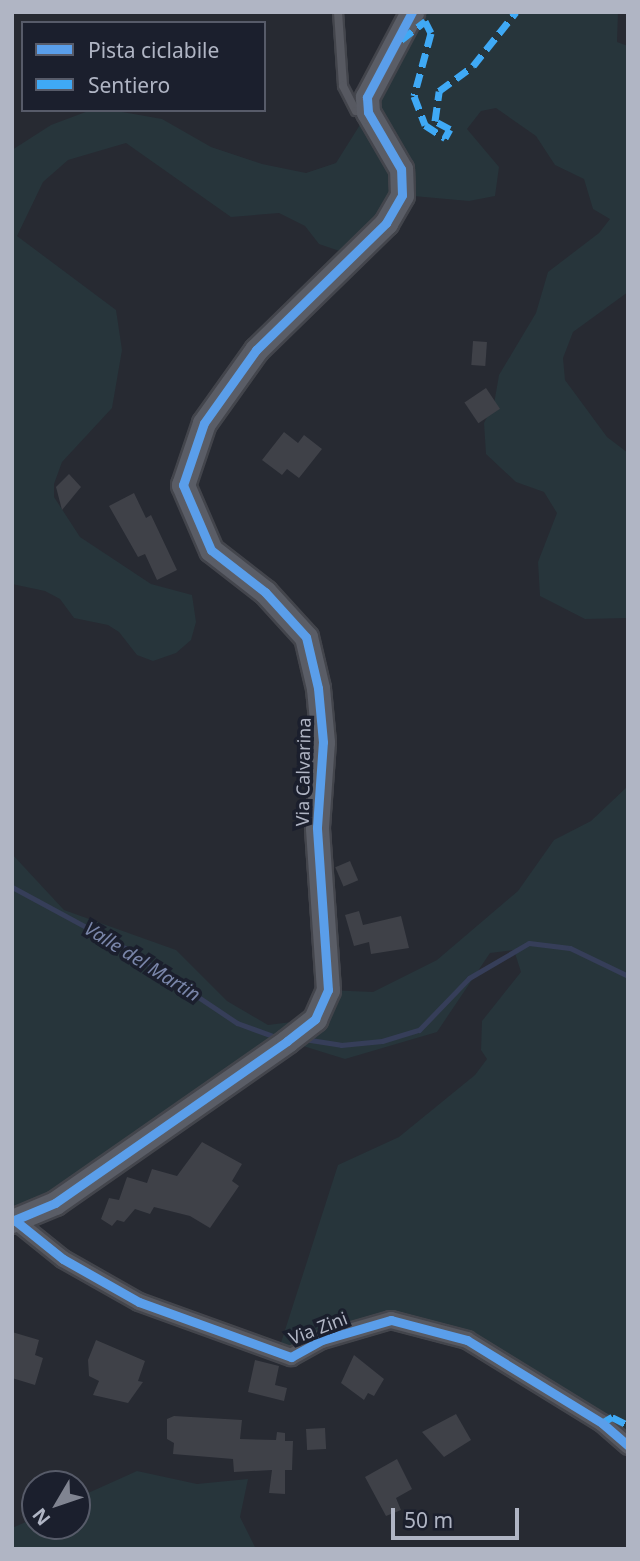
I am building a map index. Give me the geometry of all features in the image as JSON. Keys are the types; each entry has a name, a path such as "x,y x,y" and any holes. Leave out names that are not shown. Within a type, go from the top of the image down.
{"street":[{"path":"368,112 367,97 374,75 412,12"},
{"name":"Via Calvarina","path":"14,1221 55,1203 287,1041 315,1019 328,990 317,827 323,742 318,688 306,637 265,592 211,550 183,485 204,423 256,350 386,223 402,195 401,169 368,112"},
{"name":"Via Zini","path":"14,1221 63,1259 139,1302 291,1357 322,1340 391,1320 467,1340 591,1416 628,1446"}],"lane":[{"path":"338,12 343,86 356,111 368,112"}],"shaded area":[{"path":"412,12 618,12 617,42 628,46 628,292 573,332 563,358 565,380 607,437 628,453 628,618 585,619 540,596 538,562 557,513 544,492 516,482 486,454 484,423 494,404 499,375 536,313 548,272 599,233 610,219 593,209 584,179 555,165 536,136 496,108 481,111 467,129 499,167 495,196 469,201 402,195 354,256 319,244 305,226 279,213 231,217 126,143 68,160 43,182 17,236 116,310 122,350 112,408 62,462 54,484 54,497 80,537 151,584 192,595 196,622 191,640 176,653 153,661 137,655 119,632 108,625 74,618 60,599 45,591 12,584 12,150 51,125 86,112 122,112 162,119 211,147 262,164 306,173 336,163 368,112"},
{"path":"628,786 628,1449 609,1432 437,1329 370,1325 305,1358 278,1352 338,1165 399,1137 475,1075 487,1059 481,1050 482,1021 521,972 514,950 490,953 437,1032 345,1059 287,1041 12,1221 12,854 64,910 176,950 227,1001 268,1025 315,1019 328,990 373,992 437,960 518,891 554,840 591,821"},
{"path":"137,1471 197,1484 248,1479 240,1517 256,1549 12,1549 12,1528 21,1524 21,1540 91,1540 91,1492"}],"building":[{"path":"473,341 487,342 485,366 471,365"},
{"path":"486,388 500,409 478,423 464,403"},
{"path":"284,432 298,443 304,435 322,449 299,478 287,469 282,475 262,460"},
{"path":"69,474 81,487 62,510 56,487"},
{"path":"134,493 146,518 151,515 177,570 157,580 145,554 138,557 109,506"},
{"path":"350,861 358,880 343,887 335,867"},
{"path":"359,911 363,925 401,916 409,948 371,954 369,942 354,946 345,915"},
{"path":"202,1142 242,1164 232,1181 239,1186 210,1228 190,1216 154,1207 150,1214 135,1209 124,1222 117,1220 112,1226 101,1219 109,1198 119,1200 127,1177 147,1183 152,1169 177,1176"},
{"path":"12,1332 39,1340 35,1355 43,1358 35,1385 12,1378"},
{"path":"96,1340 145,1361 138,1381 143,1382 128,1403 93,1395 99,1381 89,1376 88,1360"},
{"path":"354,1355 384,1379 374,1396 368,1393 364,1400 341,1383"},
{"path":"255,1360 279,1366 275,1385 287,1388 284,1401 248,1392"},
{"path":"456,1414 471,1440 444,1457 422,1432"},
{"path":"174,1416 242,1420 240,1439 276,1440 277,1432 285,1433 285,1441 293,1441 292,1470 285,1470 285,1494 269,1493 272,1470 234,1472 233,1459 173,1454 174,1443 167,1439 167,1419"},
{"path":"325,1428 326,1449 307,1450 306,1429"},
{"path":"397,1459 412,1489 396,1498 401,1510 386,1516 365,1477"}],"waterway":[{"name":"Valle del Martin","path":"12,887 125,948 237,1023 272,1036"},
{"name":"Valle del Martin","path":"304,1039 341,1045 382,1041 419,1030 469,978 529,943 570,948 628,976"}],"marked path":[{"path":"401,40 425,21 431,33 414,96 425,125 445,138 450,129 435,121 439,91 473,66 516,12"},
{"path":"602,1423 612,1417 628,1425"}],"cycle path":[{"path":"12,1221 55,1203 287,1041 315,1019 328,990 317,827 323,742 318,688 306,637 265,592 211,550 183,485 204,423 256,350 386,223 402,195 401,169 368,112 367,97 412,12"},
{"path":"17,1222 63,1259 139,1302 291,1357 322,1340 391,1320 467,1340 602,1423 628,1446"}]}
